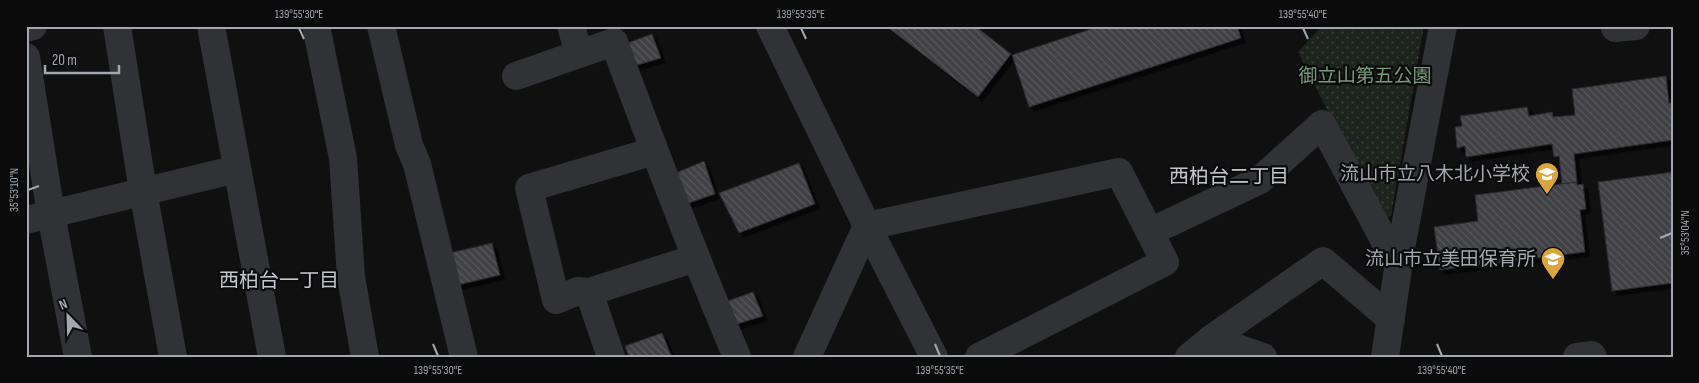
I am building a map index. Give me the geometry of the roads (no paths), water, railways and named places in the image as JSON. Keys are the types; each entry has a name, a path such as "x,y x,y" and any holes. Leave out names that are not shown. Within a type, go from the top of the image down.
{"street":[{"path":"26,28 33,26"},
{"path":"117,26 172,357"},
{"path":"212,26 272,357"},
{"path":"316,26 343,158 352,277 365,357"},
{"path":"381,26 464,357"},
{"path":"571,26 579,54"},
{"path":"770,26 867,226 934,357"},
{"path":"1385,357 1402,248 1444,26"},
{"path":"516,76 614,42 654,151 737,357"},
{"path":"26,57 39,217 78,357"},
{"path":"1150,232 1260,180 1322,124 1389,249 1402,248"},
{"path":"654,151 529,188 556,300 578,291 589,292 696,258"},
{"path":"39,217 237,169"},
{"path":"867,226 1119,172 1166,262 978,357"},
{"path":"807,357 867,226"},
{"path":"1190,357 1211,339 1323,261 1390,318"},
{"path":"589,292 611,357"},
{"path":"1211,339 1262,357"},
{"path":"1577,357 1592,355 1593,357"}],"place":[{"name":"流山市立八木北小学校","path":"1547,195"},
{"name":"流山市立美田保育所","path":"1553,280"}],"district":[{"name":"西柏台二丁目","path":"1229,177"},
{"name":"西柏台一丁目","path":"279,281"}],"park label":[{"name":"御立山第五公園","path":"1365,76"}]}
